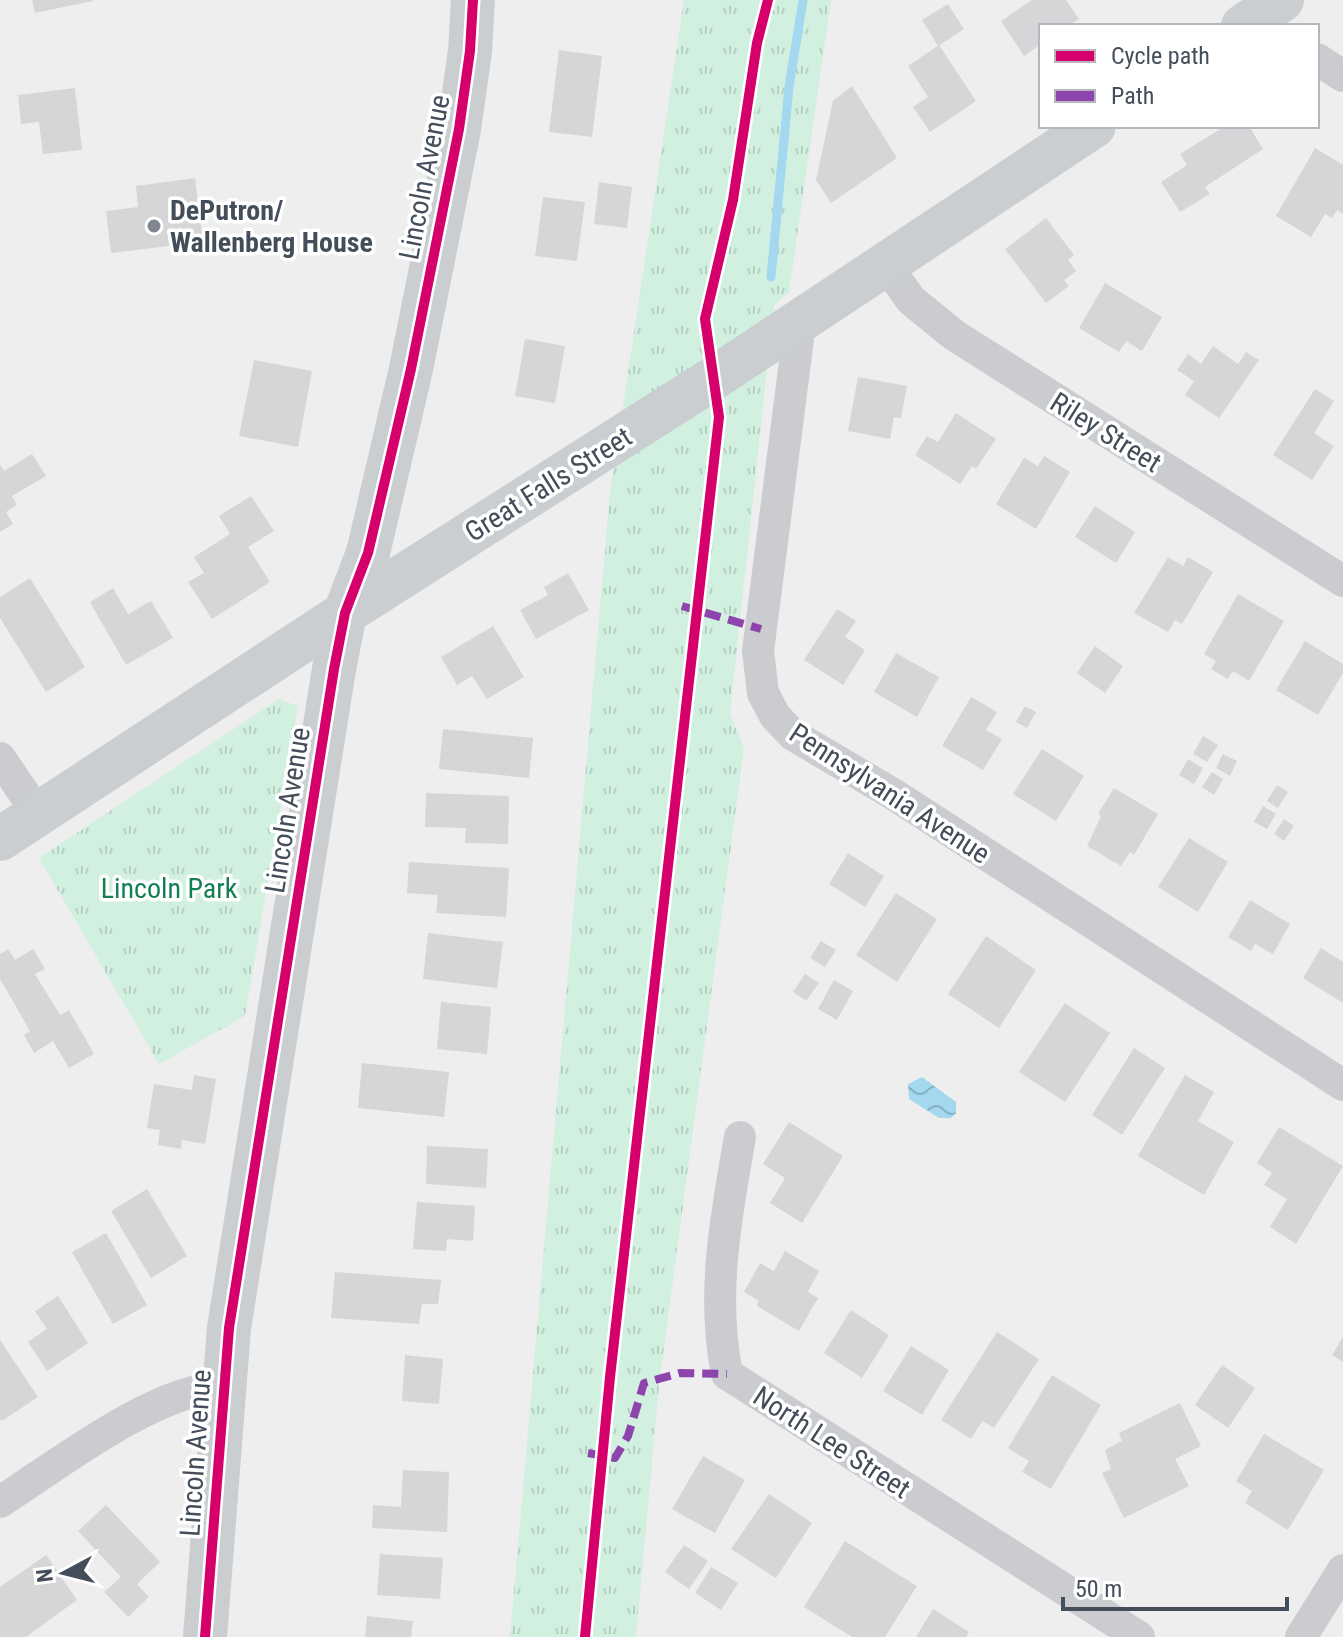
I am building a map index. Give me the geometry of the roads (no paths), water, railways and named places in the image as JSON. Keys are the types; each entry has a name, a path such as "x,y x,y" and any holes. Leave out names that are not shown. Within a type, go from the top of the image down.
{"street":[{"name":"Lincoln Avenue","path":"205,1637 223,1387 248,1203 345,613 368,553 411,369 459,129 470,51 473,0"},
{"path":"1319,60 1343,76"},
{"name":"Great Falls Street","path":"0,839 345,613 800,323 1091,128"},
{"name":"Riley Street","path":"886,265 911,300 954,335 1343,581"},
{"name":"Pennsylvania Avenue","path":"800,323 758,651 763,693 775,716 793,735 906,803 1343,1085"},
{"path":"2,765 38,814"},
{"name":"North Lee Street","path":"740,1137 721,1243 719,1334 727,1374 1139,1637"},
{"path":"0,1502 147,1410 188,1392 223,1387"},
{"path":"1301,1637 1343,1570"}],"water":[{"path":"922,1077 956,1102 956,1113 951,1118 939,1118 909,1099 908,1084"}],"waterway":[{"path":"771,277 789,87 803,0"}],"place":[{"name":"DePutron/ Wallenberg House","path":"154,226"}],"park label":[{"name":"Lincoln Park","path":"169,888"}]}
